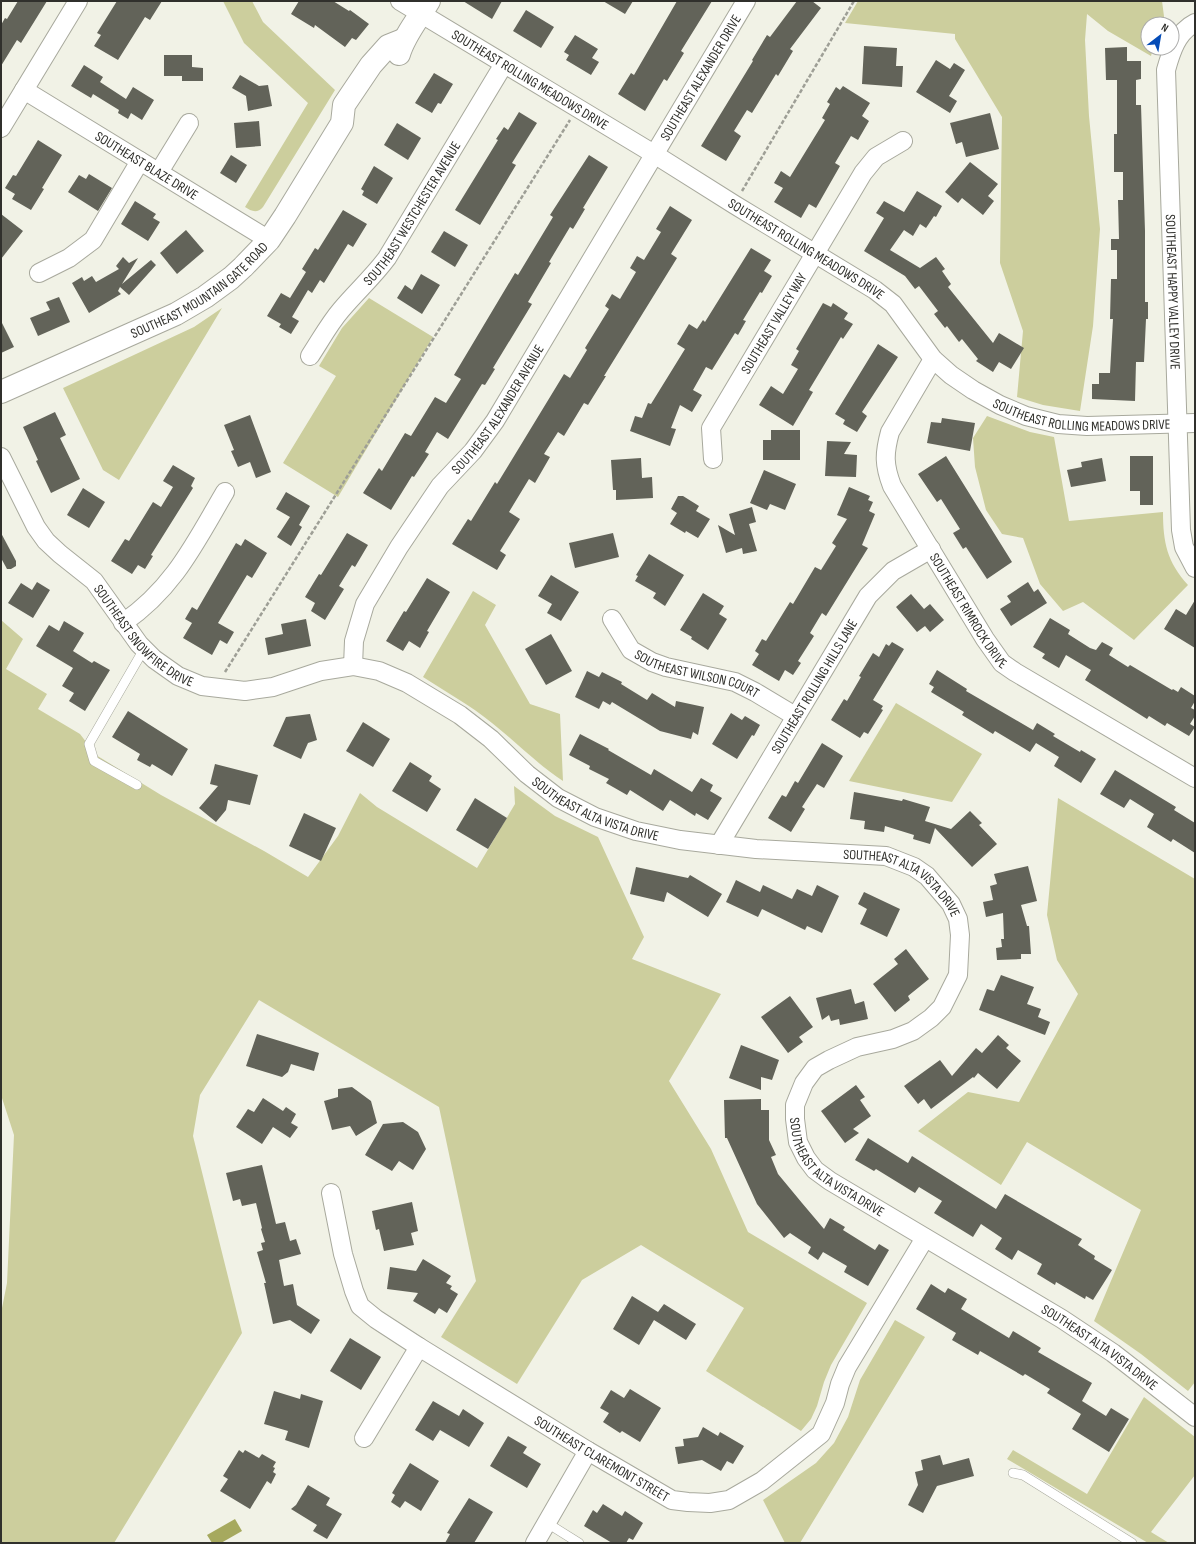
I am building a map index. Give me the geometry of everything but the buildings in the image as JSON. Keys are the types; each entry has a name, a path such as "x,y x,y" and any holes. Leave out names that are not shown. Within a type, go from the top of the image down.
{"street":[{"path":"1,128 78,1"},
{"name":"SOUTHEAST ROLLING MEADOWS DRIVE","path":"400,1 425,8 504,64 875,290 893,304 933,359 951,375 973,390 1000,405 1026,416 1058,424 1088,426 1186,424"},
{"name":"SOUTHEAST ALEXANDER DRIVE","path":"654,154 746,1"},
{"name":"SOUTHEAST MOUNTAIN GATE ROAD","path":"1,392 176,314 231,278 269,240 285,216 342,123 344,105 371,65 388,46 403,40 425,8"},
{"name":"SOUTHEAST HAPPY VALLEY DRIVE","path":"1195,23 1180,36 1171,51 1166,70 1186,424 1181,530 1184,547 1195,568"},
{"name":"SOUTHEAST WESTCHESTER AVENUE","path":"310,356 342,309 374,275 387,258 504,64"},
{"name":"SOUTHEAST BLAZE DRIVE","path":"24,90 269,240"},
{"path":"159,172 189,123"},
{"name":"SOUTHEAST VALLEY WAY","path":"713,459 711,428 814,253 863,173 876,157 902,141"},
{"name":"SOUTHEAST ALEXANDER AVENUE","path":"353,666 354,641 365,604 399,547 440,486 473,451 495,421 654,154"},
{"path":"39,273 68,258 93,240 140,161"},
{"name":"SOUTHEAST RIMROCK DRIVE","path":"933,359 890,432 885,457 886,468 892,486 985,639 1002,663 1015,672 1195,778"},
{"name":"SOUTHEAST SNOWFIRE DRIVE","path":"1,457 36,527 43,536 60,554 94,581 123,623 144,649 154,659 178,676 202,686 245,691 273,687 321,671 353,666"},
{"path":"123,623 140,611 160,593 171,580 186,558 225,492"},
{"name":"SOUTHEAST ROLLING HILLS LANE","path":"719,845 868,596 893,571 931,549"},
{"name":"SOUTHEAST WILSON COURT","path":"612,619 631,650 652,662 666,667 735,682 795,716"},
{"name":"SOUTHEAST ALTA VISTA DRIVE","path":"353,666 379,671 407,683 460,716 491,738 527,774 558,798 589,814 636,831 680,840 756,849 886,856 914,867 928,876 951,904 958,919 960,935 958,975 942,1007 931,1018 913,1031 893,1039 856,1047 816,1068 804,1083 795,1105 798,1142 806,1158 815,1170 830,1182 1062,1320 1113,1353 1195,1417"},
{"name":"SOUTHEAST CLAREMONT STREET","path":"331,1193 344,1254 354,1291 360,1306 419,1347 588,1451 672,1500 688,1502 710,1503 729,1500 762,1481 821,1434 835,1403 840,1384 847,1367 925,1238"},
{"path":"364,1438 419,1347"},
{"path":"535,1543 588,1451"}],"lane":[{"path":"137,784 94,761 89,744 144,649"},
{"path":"1013,1473 1023,1475 1132,1543"},
{"path":"547,1524 579,1543"}],"path":[{"path":"735,205 802,87 854,1"},
{"path":"215,688 578,108"}],"shaded area":[{"path":"223,1 252,1 263,22 335,90 263,207 258,211 252,211 245,207 308,103 244,43"},
{"path":"858,1 1162,1 1164,16 1140,16 1140,50 1108,31 1087,14 1085,40 1089,116 1100,229 1093,326 1080,411 1043,405 1017,397 1023,331 1000,263 1002,117 955,39 955,34 845,23"},
{"path":"369,298 433,337 338,497 283,463 336,376 319,366 342,328"},
{"path":"222,308 119,480 103,470 63,388 194,327"},
{"path":"987,416 1030,432 1054,437 1069,521 1163,512 1165,542 1171,560 1188,585 1134,640 1083,602 1063,611 1040,584 1023,538 1002,534 986,510 975,467 973,438"},
{"path":"473,591 496,605 485,625 530,704 560,714 563,781 544,767 484,716 423,677"},
{"path":"1,620 23,639 6,669 47,694 38,709 80,734 96,755 161,795 264,851 308,877 338,836 360,793 377,807 477,868 515,804 514,786 555,816 598,837 644,937 632,959 721,994 669,1081 711,1149 748,1232 867,1303 831,1365 817,1406 811,1419 801,1431 706,1371 744,1308 641,1245 582,1280 517,1384 441,1337 476,1281 439,1107 259,1000 200,1095 193,1136 242,1333 114,1543 1,1543 1,1313 7,1283 14,1135 1,1095"},
{"path":"896,703 982,754 952,802 849,781"},
{"path":"1058,798 1195,879 1195,1382 1188,1391 1141,1354 1094,1321 1141,1210 1027,1142 1001,1185 918,1131 968,1092 1019,1102 1078,994 1057,960 1047,915"},
{"path":"895,1320 925,1337 800,1543 785,1543 763,1500 816,1463 834,1443 848,1417 860,1380"},
{"path":"1144,1397 1195,1437 1195,1475 1151,1532 1169,1543 1148,1543 1007,1459 1013,1450 1087,1494"},
{"path":"235,1519 242,1531 221,1543 212,1543 207,1535"}]}
